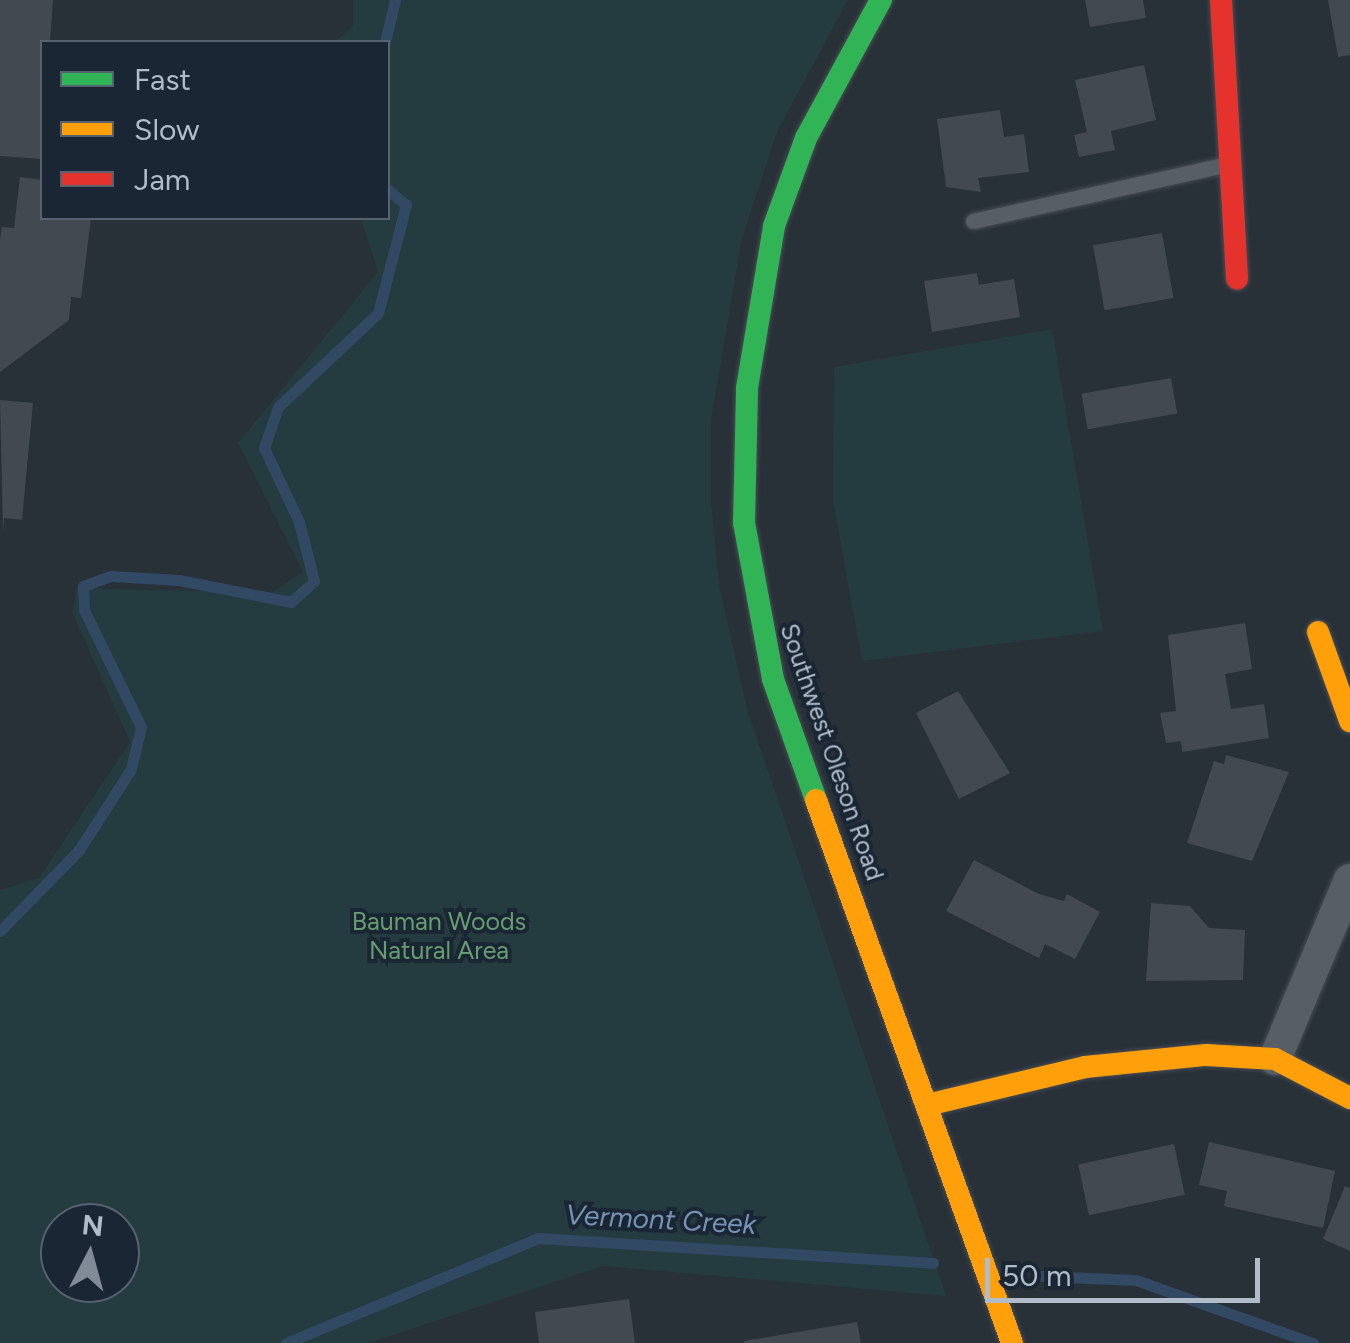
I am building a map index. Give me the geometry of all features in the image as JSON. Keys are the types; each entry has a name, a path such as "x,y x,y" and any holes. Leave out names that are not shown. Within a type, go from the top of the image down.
{"main road":[{"name":"Southwest Oleson Road","path":"881,0 814,122 774,226 747,388 744,523 773,679 1012,1343"},
{"path":"1221,0 1237,279"},
{"path":"1318,632 1350,721"},
{"path":"927,1106 1151,1058 1275,1059 1350,1098"}],"street":[{"path":"1275,1059 1350,880"}],"lane":[{"path":"973,221 1230,163"}],"green space":[{"name":"Bauman Woods Natural Area","path":"353,0 848,0 777,132 742,238 711,420 711,500 719,584 747,709 946,1296 603,1266 369,1343 0,1343 0,890 39,878 130,742 72,612 77,588 271,593 303,572 238,443 378,272 362,220 390,220 390,40 336,40 353,26"},
{"path":"1052,329 1103,631 862,661 833,501 834,367"}],"building":[{"path":"0,0 53,0 50,40 40,40 40,159 0,156"},
{"path":"1085,0 1143,0 1146,18 1090,27"},
{"path":"1328,0 1350,0 1350,55 1338,57"},
{"path":"1144,65 1156,120 1111,131 1115,150 1079,157 1074,135 1087,132 1075,80"},
{"path":"1000,110 1004,137 1024,134 1029,172 978,178 981,192 946,187 937,119"},
{"path":"20,177 40,180 40,220 91,220 81,298 71,297 69,320 0,372 0,239 2,227 14,228"},
{"path":"1162,233 1173,298 1105,310 1093,245"},
{"path":"977,273 979,285 1014,279 1020,317 932,332 924,281"},
{"path":"1171,378 1177,413 1088,429 1081,394"},
{"path":"0,400 33,403 22,520 4,518 3,532"},
{"path":"1245,623 1252,669 1225,674 1231,709 1264,704 1269,738 1182,752 1181,741 1166,743 1160,713 1176,711 1168,635"},
{"path":"958,691 1010,773 959,799 916,713"},
{"path":"1226,755 1289,772 1252,861 1187,843 1214,761 1224,764"},
{"path":"974,860 1039,894 1064,901 1067,894 1100,912 1075,959 1045,944 1039,958 946,911"},
{"path":"1151,903 1190,906 1209,928 1245,930 1243,980 1146,981"},
{"path":"1209,1142 1335,1171 1323,1228 1224,1206 1227,1191 1199,1185"},
{"path":"1174,1144 1185,1195 1089,1215 1078,1164"},
{"path":"1345,1186 1350,1188 1350,1251 1323,1239"},
{"path":"629,1299 635,1343 539,1343 535,1312"},
{"path":"857,1322 861,1343 744,1343 744,1341"}],"waterway":[{"path":"385,40 395,0"},
{"path":"0,931 79,850 131,769 141,727 84,610 83,586 111,576 179,580 291,602 314,581 299,522 264,448 278,407 378,313 406,205 390,192"},
{"name":"Vermont Creek","path":"286,1343 538,1238 933,1263"},
{"name":"Vermont Creek","path":"1041,1276 1136,1280 1313,1343"}],"traffic: fast":[{"path":"816,800 773,679 744,523 747,388 774,226 806,138 881,0"}],"traffic: slow":[{"path":"1318,632 1350,721"},
{"path":"816,800 1012,1343"},
{"path":"927,1105 1085,1067 1206,1055 1275,1059 1350,1098"}],"traffic: jam":[{"path":"1221,0 1237,279"}]}
